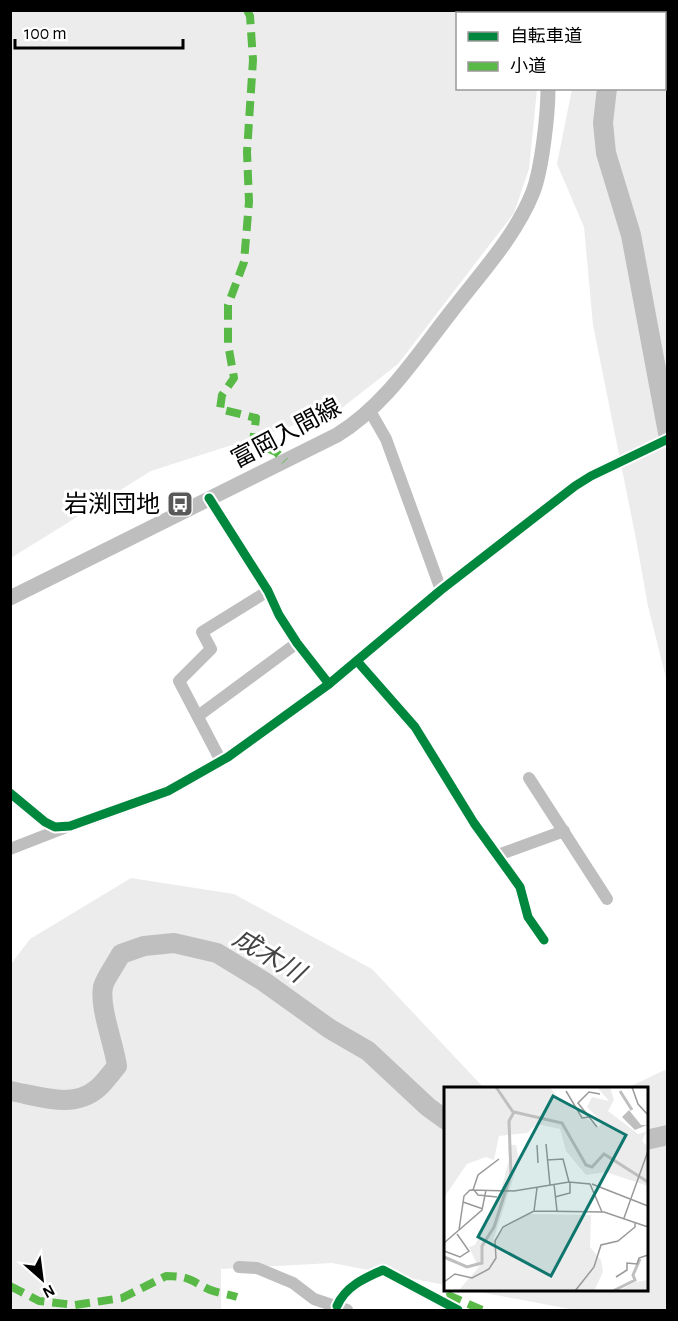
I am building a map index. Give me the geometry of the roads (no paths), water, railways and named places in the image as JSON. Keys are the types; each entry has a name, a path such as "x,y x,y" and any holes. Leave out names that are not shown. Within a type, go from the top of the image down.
{"main road":[{"name":"富岡入間線","path":"10,598 338,435 370,411 400,376 514,229 534,190 539,169 548,90"}],"street":[{"path":"370,411 386,439 441,590"},
{"path":"10,849 168,791 221,761 329,684 441,590 575,486 668,439"},
{"path":"209,498 268,591 279,615 297,643 329,684"},
{"path":"221,761 179,681 211,649 202,632 268,591"},
{"path":"198,716 297,643"},
{"path":"357,661 415,727 474,823 520,887 528,917 544,940"},
{"path":"529,778 607,900"},
{"path":"10,794 45,822 55,827 70,826"},
{"path":"498,855 564,831"},
{"path":"239,1267 257,1268 292,1283 314,1299 342,1308 341,1296 363,1279 383,1270 458,1311"}],"waterway":[{"name":"成木川","path":"607,90 603,123 606,153 631,235 668,433"},
{"name":"成木川","path":"10,1091 67,1100 88,1095 98,1088 117,1066 103,1005 102,995 106,980 121,954 144,946 174,943 217,953 263,981 330,1029 368,1051 428,1107 444,1119"},
{"name":"成木川","path":"648,1140 668,1135"}],"place":[{"name":"岩渕団地","path":"180,504"}]}
